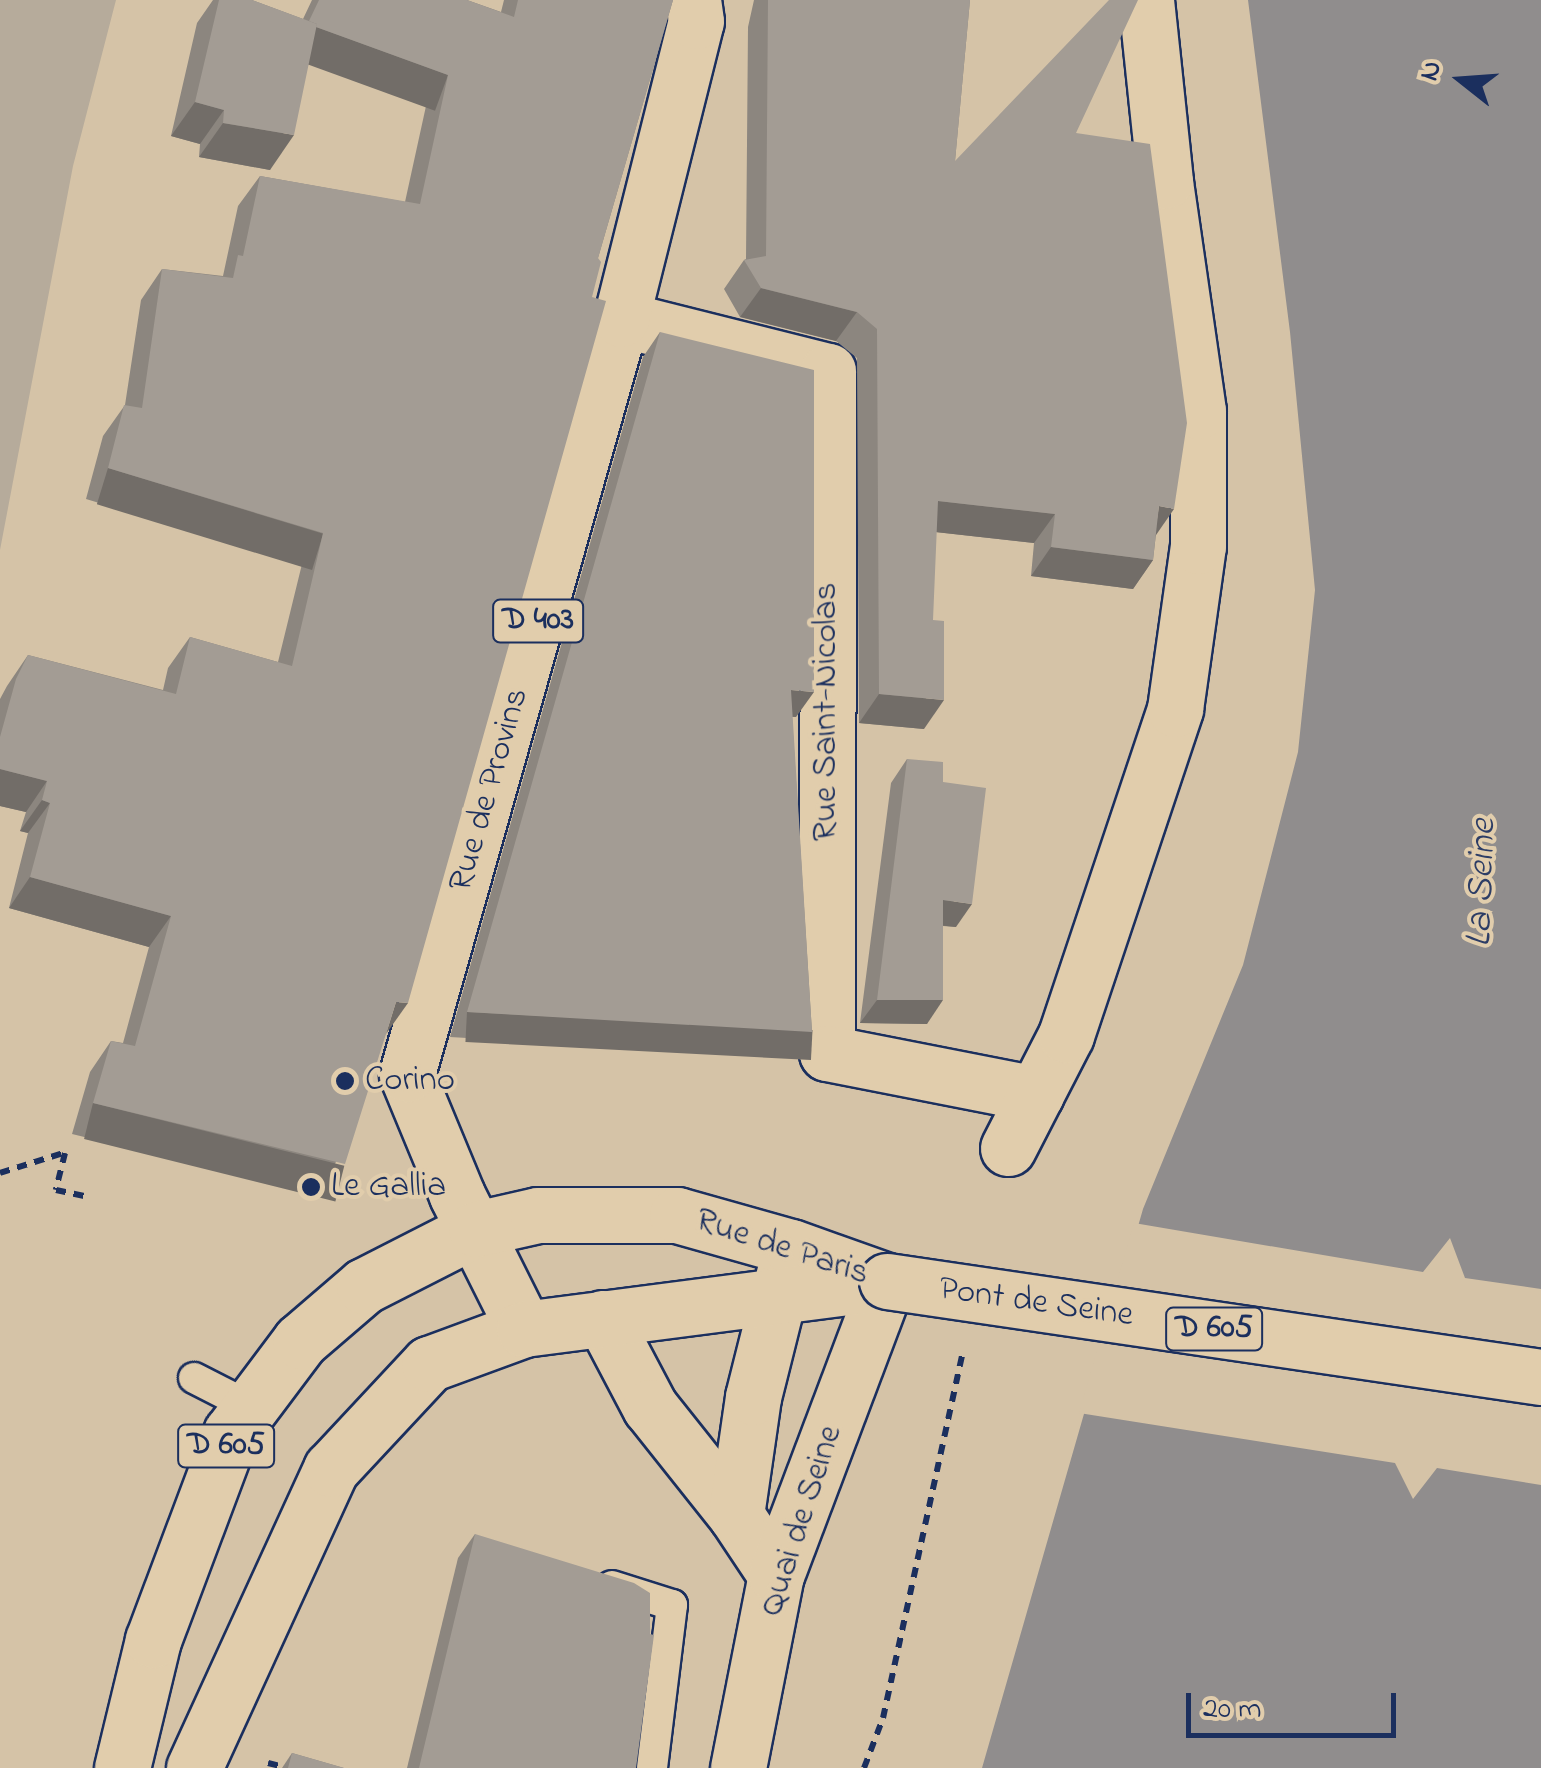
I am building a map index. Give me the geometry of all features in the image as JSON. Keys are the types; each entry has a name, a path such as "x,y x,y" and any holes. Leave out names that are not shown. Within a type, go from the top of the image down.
{"main road":[{"name":"Rue de Provins","path":"524,1329 457,1195 407,1074 621,319 696,21 694,0"},
{"path":"1008,1148 1066,1035 1175,709 1198,546 1198,411 1165,181 1146,0"},
{"name":"Rue Saint-Nicolas","path":"621,319 828,371 827,1053 1036,1094"},
{"name":"Rue de Paris","path":"122,1768 153,1640 231,1433 300,1340 364,1286 476,1229 538,1215 677,1215 786,1273"},
{"path":"736,1515 753,1397 786,1273"},
{"name":"Rue de Paris","path":"194,1768 332,1469 429,1364 524,1329 603,1318 786,1273 887,1281"},
{"name":"Pont de Seine","path":"887,1281 1541,1377"},
{"name":"Quai de Seine","path":"738,1768 776,1575 887,1281"},
{"path":"603,1318 650,1407 736,1515 776,1575"}],"lane":[{"path":"194,1378 251,1407"},
{"path":"579,1576 672,1605 652,1768"}],"path":[{"path":"0,1173 65,1153 56,1190 85,1196"},
{"path":"864,1768 884,1718 966,1338"}],"shaded area":[{"path":"0,0 116,0 73,166 0,550"}],"water":[{"name":"La Seine","path":"1248,0 1541,0 1541,1768 982,1768 1143,1209 1243,965 1298,752 1315,590 1290,332"}],"pier":[{"path":"1134,1223 1423,1272 1450,1238 1465,1278 1541,1289 1541,1485 1437,1468 1413,1499 1395,1463 1079,1413"}],"building":[{"path":"219,0 252,0 317,24 294,135 223,123 224,110 195,102"},
{"path":"319,0 467,0 514,17 518,0 673,0 598,258 601,262 592,297 606,301 408,1003 396,1002 345,1164 93,1103 111,1041 135,1046 171,916 30,877 50,803 42,800 47,781 0,769 0,737 16,679 28,655 176,694 190,637 292,666 323,533 108,468 124,405 142,408 162,269 233,278 238,255 243,256 260,176 420,204 448,75 316,27 309,21"},
{"path":"768,0 970,0 955,161 1109,0 1138,0 1076,133 1150,144 1187,423 1174,509 1159,506 1153,560 1051,547 1055,514 938,501 933,620 944,621 944,700 879,694 877,329 857,312 761,288 744,260 766,256"},
{"path":"660,332 814,370 814,692 791,690 812,1032 467,1012"},
{"path":"907,759 943,762 943,782 986,788 972,904 943,900 943,1000 877,1000"},
{"path":"475,1534 634,1583 650,1593 650,1634 654,1635 636,1768 419,1768"},
{"path":"292,1753 344,1768 288,1768"}],"place":[{"name":"Corino","path":"345,1081"},
{"name":"Le Gallia","path":"311,1187"}]}
